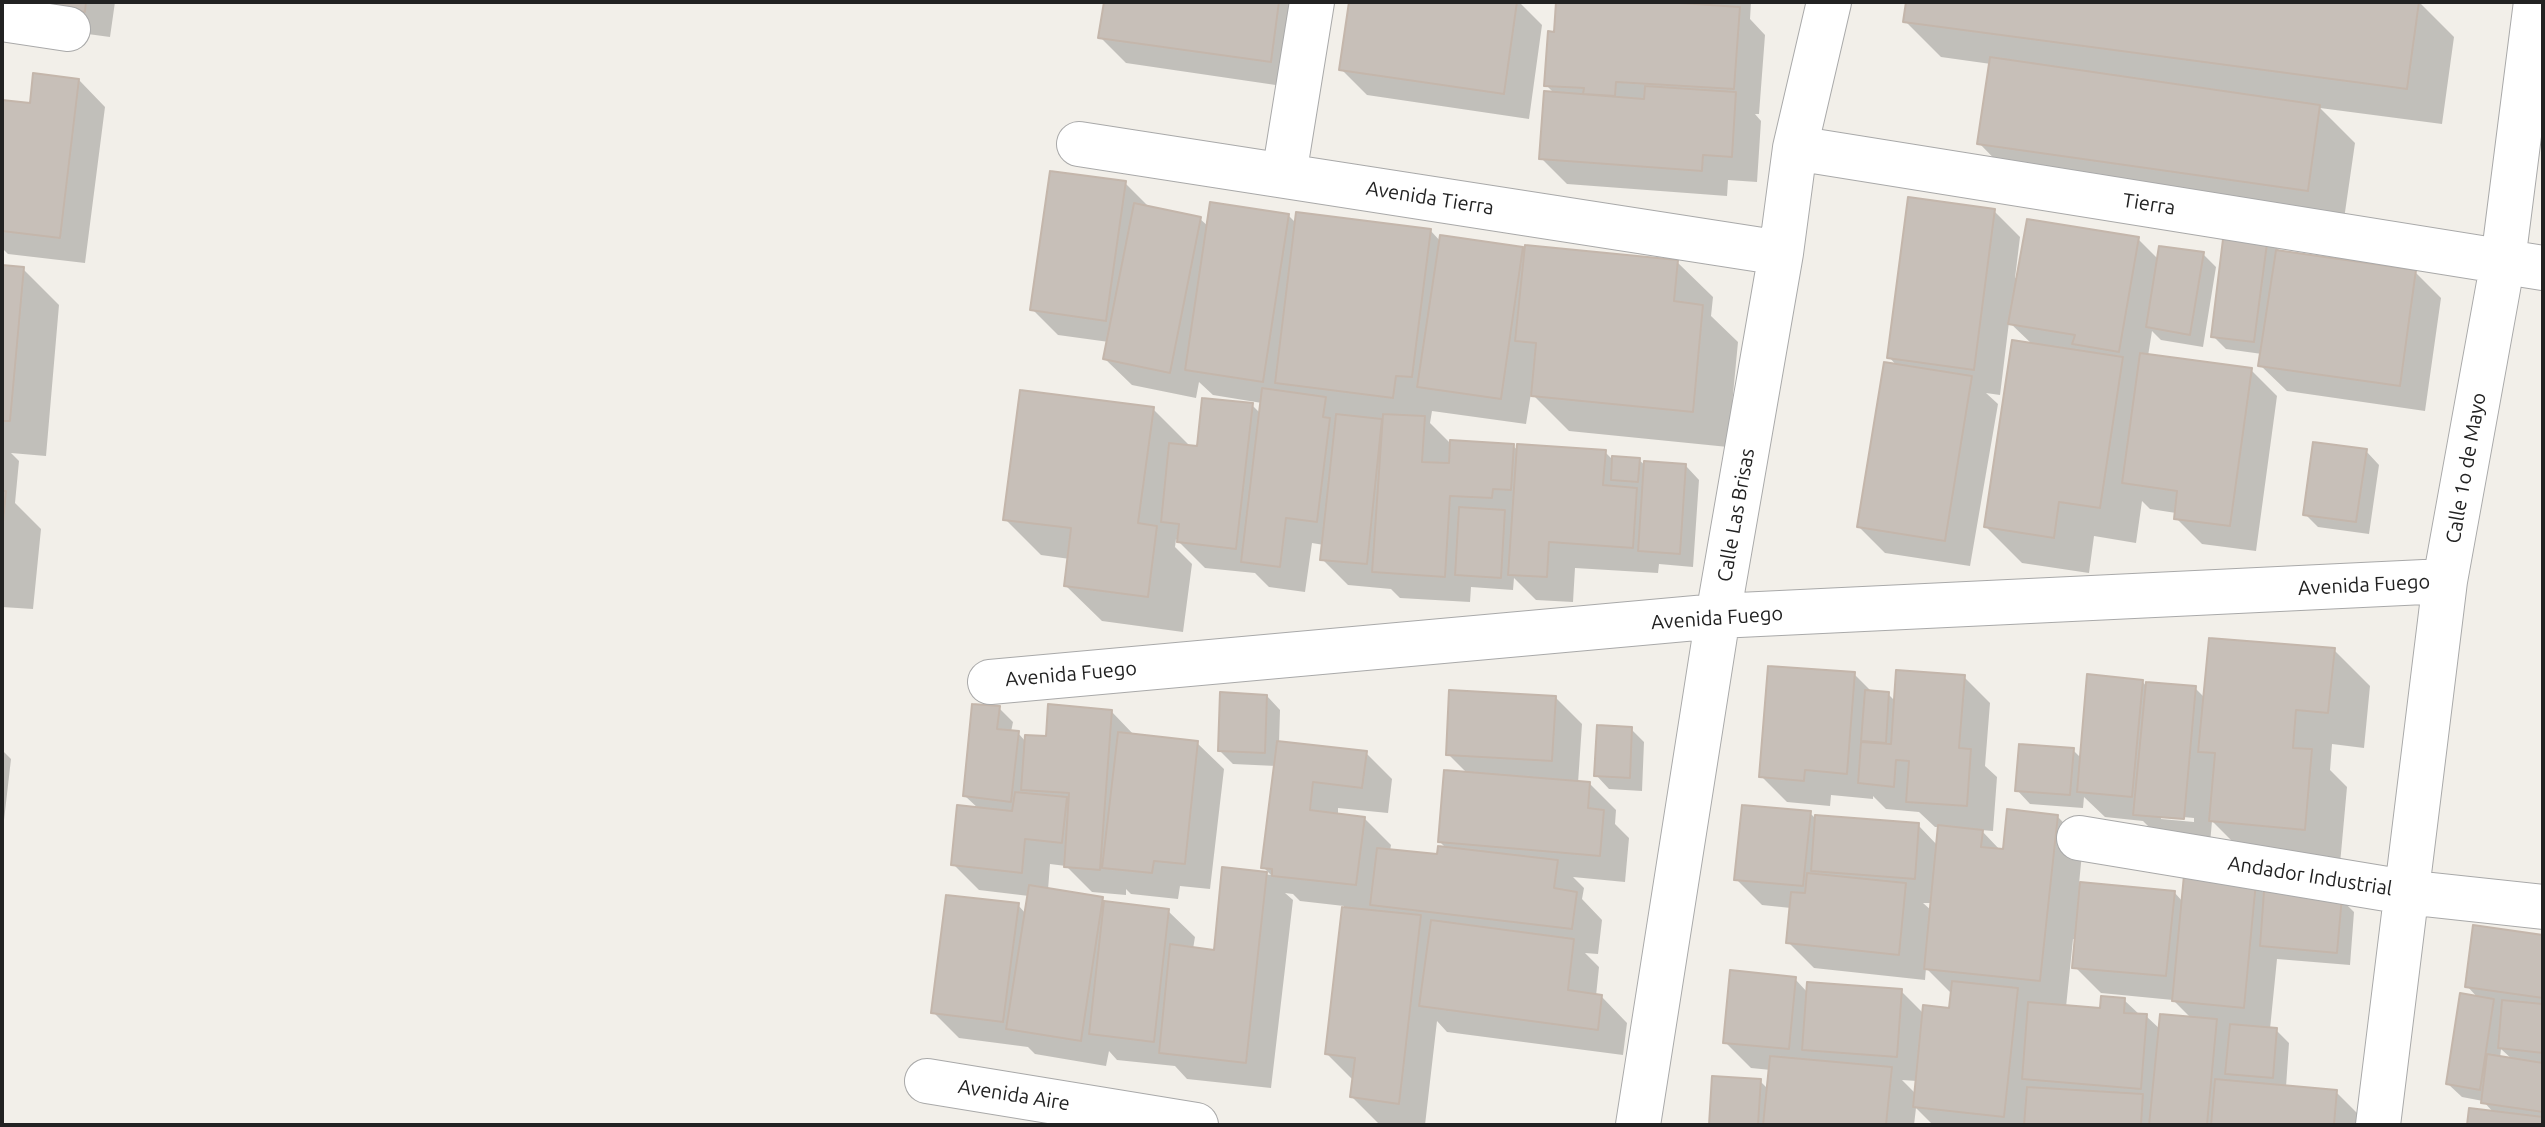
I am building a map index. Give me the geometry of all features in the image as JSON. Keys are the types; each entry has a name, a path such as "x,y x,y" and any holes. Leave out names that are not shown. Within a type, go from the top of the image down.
{"street":[{"path":"1284,175 1312,2"},
{"name":"Calle Las Brisas","path":"1638,1125 1718,616 1781,253 1795,148 1829,2"},
{"name":"Calle 1o de Mayo","path":"2378,1125 2445,581 2523,264 2536,2"},
{"path":"2,19 68,29"},
{"name":"Avenida Tierra","path":"1079,144 1781,253"},
{"name":"Tierra","path":"1795,148 2523,264"},
{"name":"Avenida Fuego","path":"990,682 1718,616 2445,581"},
{"name":"Andador Industrial","path":"2079,838 2405,892 2543,907"},
{"name":"Avenida Aire","path":"927,1081 1196,1125"}],"building":[{"path":"15,2 86,2 85,12"},
{"path":"1104,2 1279,2 1271,62 1098,38"},
{"path":"1349,2 1517,2 1504,94 1339,70"},
{"path":"1556,2 1666,2 1740,7 1734,89 1616,82 1615,96 1583,94 1584,88 1544,86 1548,31 1554,32"},
{"path":"1906,2 2419,2 2407,89 1903,22"},
{"path":"1990,57 2320,105 2308,191 1977,144"},
{"path":"33,73 79,79 60,238 2,231 2,100 30,103"},
{"path":"1645,86 1736,92 1732,157 1703,155 1702,171 1539,159 1544,91 1644,99"},
{"path":"1050,171 1126,181 1106,321 1030,310"},
{"path":"1908,197 1995,209 1974,370 1887,358"},
{"path":"1210,202 1289,214 1263,382 1185,370"},
{"path":"1134,203 1201,217 1170,373 1103,359"},
{"path":"1296,212 1431,229 1412,377 1396,376 1393,398 1275,383"},
{"path":"2027,219 2139,237 2119,352 2072,344 2075,335 2008,324"},
{"path":"2224,231 2268,236 2254,342 2211,337"},
{"path":"1440,235 1523,247 1501,399 1417,387"},
{"path":"1525,245 1678,260 1674,301 1703,305 1693,412 1531,396 1536,343 1515,341"},
{"path":"2159,246 2204,252 2190,335 2146,327"},
{"path":"2276,250 2416,270 2400,386 2258,366"},
{"path":"2,265 24,267 10,421 2,421"},
{"path":"2012,340 2123,357 2100,508 2059,502 2054,538 1984,527"},
{"path":"2140,353 2252,368 2230,526 2174,519 2177,491 2122,483"},
{"path":"1884,362 1972,376 1945,541 1857,527"},
{"path":"1262,388 1326,397 1323,417 1330,418 1317,522 1286,518 1280,567 1241,562"},
{"path":"1020,390 1154,407 1138,523 1157,526 1148,597 1064,586 1071,528 1003,520"},
{"path":"1202,398 1253,403 1236,549 1177,542 1179,524 1161,522 1169,443 1197,446"},
{"path":"1336,414 1382,419 1367,564 1320,560"},
{"path":"1383,414 1425,416 1422,462 1449,463 1450,440 1514,444 1511,490 1493,489 1492,498 1450,496 1445,577 1372,572"},
{"path":"2313,442 2367,449 2356,522 2303,515"},
{"path":"1517,444 1606,450 1603,485 1637,488 1633,548 1549,542 1547,577 1508,575"},
{"path":"1612,456 1640,458 1638,482 1611,480"},
{"path":"1644,461 1686,464 1680,554 1638,551"},
{"path":"2,491 6,491 2,533"},
{"path":"1459,507 1505,510 1501,578 1455,575"},
{"path":"2209,638 2335,648 2328,713 2296,710 2293,748 2312,749 2305,830 2209,821 2215,753 2198,752"},
{"path":"1768,666 1855,672 1847,774 1805,770 1804,781 1759,777"},
{"path":"1896,670 1965,675 1959,748 1971,749 1967,806 1906,802 1909,761 1896,760 1894,787 1858,783 1861,742 1891,744"},
{"path":"2087,674 2143,680 2132,797 2077,792"},
{"path":"2146,682 2196,686 2184,819 2133,815"},
{"path":"1449,690 1556,696 1552,761 1446,755"},
{"path":"1865,690 1889,692 1886,743 1861,741"},
{"path":"1220,692 1267,695 1265,753 1218,751"},
{"path":"972,704 1000,706 997,729 1019,731 1011,802 963,796"},
{"path":"1048,704 1112,710 1100,870 1064,867 1069,793 1021,790 1025,735 1046,736"},
{"path":"1597,725 1632,727 1630,778 1594,776"},
{"path":"1118,732 1198,741 1185,864 1154,861 1152,873 1102,868"},
{"path":"1277,741 1367,751 1362,788 1313,782 1310,810 1365,817 1356,885 1272,876 1272,869 1261,868"},
{"path":"2019,744 2074,748 2070,795 2015,791"},
{"path":"1444,770 1590,782 1588,808 1604,810 1600,856 1438,842"},
{"path":"1015,792 1067,797 1062,843 1025,839 1022,873 951,865 957,805 1012,811"},
{"path":"1742,805 1811,811 1803,886 1734,880"},
{"path":"2007,809 2058,815 2040,981 1924,969 1938,825 1983,830 1981,847 2003,849"},
{"path":"1815,815 1919,823 1915,879 1811,871"},
{"path":"1438,846 1558,860 1554,888 1577,892 1572,929 1370,905 1377,848 1437,854"},
{"path":"1222,867 1267,872 1246,1063 1159,1053 1170,944 1214,950"},
{"path":"1807,873 1906,883 1899,955 1786,943 1791,892 1805,893"},
{"path":"2184,875 2256,882 2244,1008 2172,1001"},
{"path":"2080,882 2175,891 2166,976 2072,968"},
{"path":"1029,885 1103,897 1081,1041 1006,1029"},
{"path":"2264,891 2342,897 2337,953 2260,946"},
{"path":"946,895 1019,903 1003,1022 931,1013"},
{"path":"1104,901 1169,909 1154,1042 1089,1034"},
{"path":"1342,907 1421,915 1399,1104 1350,1097 1355,1058 1325,1054"},
{"path":"1431,920 1574,939 1568,990 1602,995 1598,1030 1419,1006"},
{"path":"2473,925 2543,935 2543,998 2465,987"},
{"path":"1730,970 1796,977 1789,1049 1723,1043"},
{"path":"1952,981 2018,988 2004,1117 1913,1107 1923,1005 1949,1008"},
{"path":"1807,982 1902,989 1897,1057 1802,1050"},
{"path":"2460,993 2494,999 2480,1090 2446,1084"},
{"path":"2101,996 2125,998 2124,1013 2147,1014 2141,1089 2022,1079 2028,1002 2100,1008"},
{"path":"2502,1000 2543,1004 2543,1053 2498,1048"},
{"path":"2160,1014 2217,1019 2207,1125 2149,1125"},
{"path":"2230,1024 2277,1028 2273,1078 2225,1074"},
{"path":"2487,1054 2543,1063 2543,1112 2481,1103"},
{"path":"1770,1056 1892,1067 1886,1125 1763,1125"},
{"path":"1712,1076 1761,1079 1758,1125 1709,1125"},
{"path":"2215,1079 2337,1090 2334,1125 2211,1125"},
{"path":"2027,1087 2143,1094 2141,1125 2024,1125"},
{"path":"2469,1108 2543,1117 2543,1125 2467,1125"}]}
